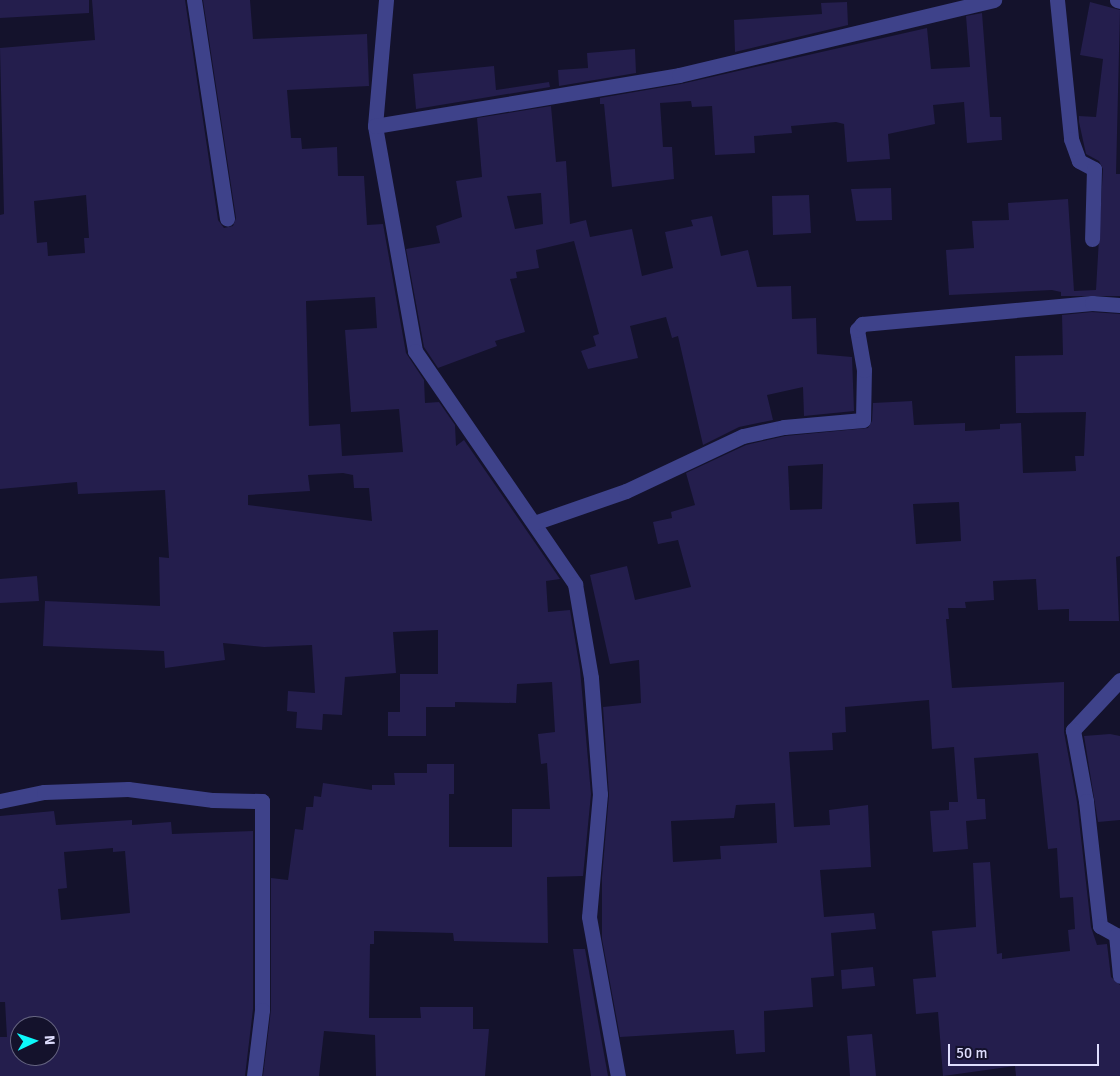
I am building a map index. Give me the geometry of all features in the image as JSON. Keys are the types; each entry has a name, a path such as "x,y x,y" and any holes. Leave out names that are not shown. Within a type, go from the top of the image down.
{"street":[{"path":"194,0 227,219"},
{"path":"386,0 375,126 415,351 534,522 574,584 591,678 600,794 589,917 618,1076"},
{"path":"375,126 680,75 994,0"},
{"path":"1057,0 1071,138 1079,161 1094,169 1092,239"},
{"path":"534,522 626,490 743,436 784,427 863,420 864,370 857,330 862,324 1092,303 1120,305"},
{"path":"1120,680 1073,730 1086,801 1100,926 1116,936 1120,976"},
{"path":"0,801 44,792 128,789 212,800 262,801 262,1010 254,1076"}],"building":[{"path":"0,0 89,0 89,13 0,18"},
{"path":"92,0 185,0 218,220 224,228 233,226 236,218 203,0 250,0 253,39 367,34 369,86 287,90 291,138 301,138 302,149 337,147 338,176 364,176 367,225 383,224 406,353 424,380 425,403 439,402 455,425 456,446 464,440 560,579 546,581 548,612 570,610 580,669 591,794 583,876 547,877 548,943 454,941 453,933 374,931 374,944 370,944 369,1018 421,1018 420,1007 473,1007 473,1029 489,1029 485,1076 376,1076 375,1035 324,1031 319,1076 263,1076 271,1010 271,878 288,880 295,829 303,830 306,807 313,807 314,796 321,797 323,783 372,790 372,785 395,785 394,773 427,773 427,764 454,764 454,794 449,794 449,847 512,847 512,809 550,809 547,763 541,764 538,734 555,732 552,682 517,684 516,703 455,702 455,707 426,707 426,736 388,736 388,712 400,712 400,674 438,674 438,630 393,632 396,673 345,677 342,715 323,714 322,730 296,728 297,712 287,711 288,691 315,693 312,645 264,647 223,643 225,660 165,668 164,651 43,646 45,601 160,606 159,557 169,558 165,490 78,494 77,482 0,489 0,215 4,214 0,48 95,40","holes":["86,195 89,238 84,238 85,253 48,256 47,242 37,243 34,201","375,297 377,328 345,330 351,412 399,409 403,452 342,456 340,424 309,426 306,301","343,473 353,475 354,488 369,488 372,521 248,505 248,495 310,491 308,475"]},
{"path":"847,2 848,25 735,52 734,20 822,14 821,3"},
{"path":"1090,2 1120,10 1116,174 1120,174 1120,296 1061,296 1061,292 1052,290 949,295 946,250 974,248 972,221 1009,220 1008,203 1068,199 1074,291 1096,290 1103,169 1099,161 1086,154 1079,122 1079,116 1096,117 1103,59 1080,55"},
{"path":"982,13 990,117 1001,117 1002,140 967,143 964,102 933,105 935,124 888,134 890,159 847,162 844,124 836,122 791,126 792,133 754,136 755,153 715,155 712,106 692,107 691,101 660,103 663,147 672,147 674,179 612,187 604,104 600,104 600,98 681,84 927,28 931,69 970,67 966,16"},
{"path":"635,49 636,73 559,86 558,70 588,68 587,53"},
{"path":"494,66 496,90 549,82 550,87 416,109 413,74"},
{"path":"551,106 556,162 566,161 570,224 586,220 590,237 632,229 642,276 673,268 665,232 693,226 691,220 712,216 721,256 748,250 757,287 791,286 792,319 816,318 817,354 852,357 854,411 804,416 803,387 767,395 773,420 739,427 703,445 678,336 672,338 666,317 630,326 638,358 588,369 581,351 596,346 593,336 599,334 574,241 536,250 539,268 516,272 517,278 510,279 525,332 495,341 497,346 438,368 424,347 406,249 440,243 436,226 462,217 456,181 482,177 477,118","holes":["541,193 543,224 515,229 507,196"]},
{"path":"891,188 892,220 856,221 851,189"},
{"path":"809,195 811,233 773,235 772,196"},
{"path":"1092,312 1120,314 1120,556 1116,557 1119,621 1069,621 1069,609 1038,610 1036,579 993,581 994,600 965,602 966,608 948,608 949,619 946,619 952,688 1064,682 1064,732 1077,802 1091,927 1097,945 1107,944 1111,977 1120,985 1120,1076 1016,1076 1015,1066 943,1076 938,1012 916,1014 913,979 936,977 932,931 976,927 973,863 990,862 997,954 1002,953 1002,959 1070,951 1068,930 1075,929 1073,897 1060,898 1057,848 1048,849 1038,753 974,758 977,799 985,799 986,819 966,821 968,849 933,852 930,811 949,810 949,802 958,802 954,747 932,749 929,700 845,707 846,732 832,733 833,750 789,752 794,827 830,825 829,810 868,805 871,867 820,870 824,917 874,913 876,929 831,933 834,976 811,978 813,1007 764,1011 765,1052 736,1054 734,1030 620,1037 602,939 602,877 609,795 603,707 641,703 639,660 610,664 590,575 627,566 635,600 691,587 678,540 658,544 653,522 672,518 671,512 695,505 686,473 746,445 785,436 868,428 872,421 873,403 912,401 914,425 965,423 965,431 1000,429 1000,424 1021,423 1023,473 1076,471 1075,456 1084,456 1086,412 1016,413 1015,356 1063,355 1062,315","holes":["823,464 822,509 790,510 788,466","959,502 961,541 916,544 913,504","775,803 777,843 720,846 721,859 673,862 671,821 734,818 736,805"]},
{"path":"37,576 39,601 0,603 0,579"},
{"path":"1110,734 1120,736 1120,820 1098,822 1084,736"},
{"path":"54,811 56,825 132,820 132,825 171,822 172,834 253,831 253,1009 245,1076 0,1076 0,1037 7,1037 5,1002 0,1002 0,816","holes":["113,848 113,852 125,851 130,913 61,920 58,889 67,888 64,852"]},
{"path":"573,949 585,949 608,1076 591,1076"},
{"path":"873,967 875,986 842,989 841,970"},
{"path":"872,1034 876,1076 850,1076 847,1036"}]}
